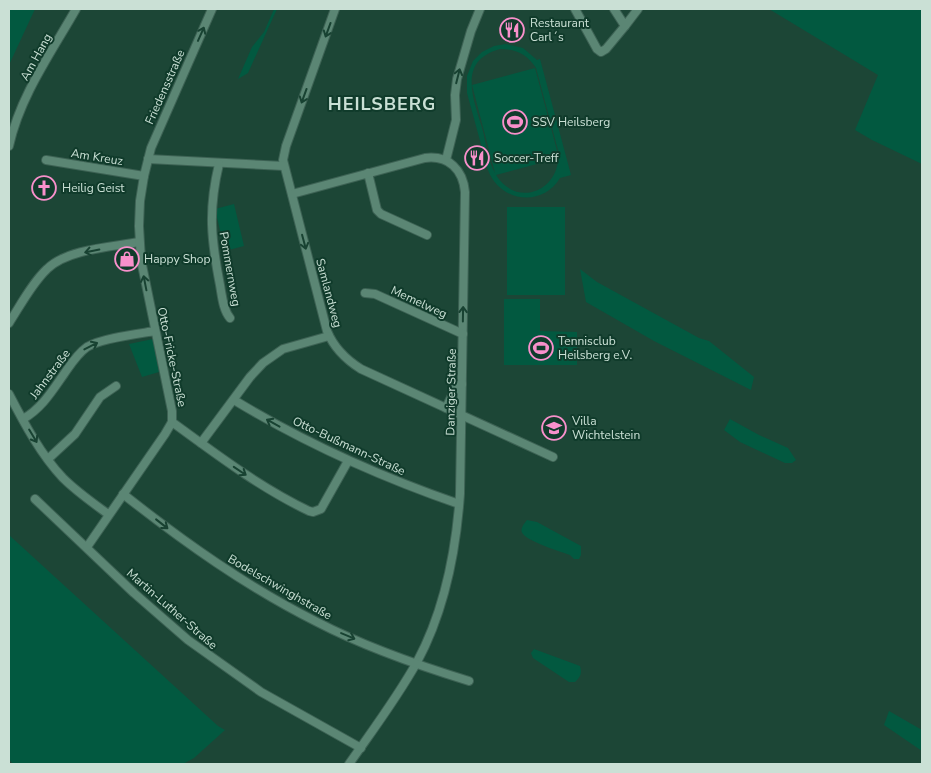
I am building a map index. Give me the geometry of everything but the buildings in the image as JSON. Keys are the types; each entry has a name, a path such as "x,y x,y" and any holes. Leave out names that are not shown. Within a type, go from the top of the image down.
{"street":[{"name":"Am Hang","path":"9,146 14,126 24,102 76,9"},
{"name":"Friedensstraße","path":"144,176 155,138 212,9"},
{"name":"Samlandweg","path":"335,9 286,146 283,160 329,336 341,354 361,369 553,457"},
{"path":"292,194 425,158 446,160 457,113 456,88 468,41 480,9"},
{"path":"575,9 597,49 601,52 606,49 638,9"},
{"path":"614,9 625,26"},
{"path":"148,159 284,166"},
{"name":"Am Kreuz","path":"46,160 144,176"},
{"name":"Danziger Straße","path":"349,764 392,703 416,664 434,627 444,595 455,543 459,504 462,416 465,192 459,171 446,160"},
{"name":"Pommernweg","path":"219,164 212,196 211,225 214,254 226,314 230,318"},
{"path":"368,173 377,210 381,214 427,235"},
{"name":"Otto-Fricke-Straße","path":"87,547 172,422 172,411 145,283 139,242 139,213 144,176"},
{"path":"9,323 41,275 55,262 75,254 139,242"},
{"name":"Memelweg","path":"365,293 375,294 463,334"},
{"name":"Jahnstraße","path":"23,419 40,406 72,362 88,347 100,342 155,331"},
{"path":"201,443 256,370 287,347 329,336"},
{"path":"446,408 456,387 462,384"},
{"path":"48,459 75,434 100,398 116,386"},
{"path":"9,394 48,459 73,488 108,514"},
{"name":"Otto-Bußmann-Straße","path":"234,400 283,428 348,460 408,486 459,504"},
{"path":"172,422 268,489 314,512 324,506 348,460"},
{"name":"Bodelschwinghstraße","path":"123,494 195,550 271,598 334,631 416,664 469,681"},
{"name":"Martin-Luther-Straße","path":"35,499 153,610 208,655 276,702 360,748"}],"green space":[{"path":"9,9 35,9 9,65"},
{"path":"274,9 277,9 248,73 238,79 252,47 264,32"},
{"path":"769,9 922,9 922,164 855,130 878,75"},
{"name":"SSV Heilsberg","path":"506,44 523,48 537,60 540,59 571,175 560,178 552,188 543,194 532,197 511,195 494,181 488,170 467,93 467,76 473,61 482,52 494,46","holes":["500,49 511,50 529,59 536,68 558,154 535,68 472,85 473,72 486,55","472,86 495,173 489,158","558,158 554,175 546,184 537,190 527,193 505,186 496,175"]},
{"path":"234,204 244,246 225,251 215,209"},
{"path":"507,207 565,207 565,295 507,295"},
{"path":"580,269 597,282 699,338 709,341 754,377 751,390 654,341 586,302"},
{"name":"Tennisclub Heilsberg e.V.","path":"504,299 540,299 540,331 577,332 577,365 504,365"},
{"path":"153,339 159,372 142,377 129,344"},
{"path":"730,419 788,448 796,460 792,463 785,463 740,442 724,430"},
{"path":"527,520 537,522 581,546 579,559 574,559 570,555 526,537 523,534 522,527"},
{"path":"9,535 218,726 225,730 194,758 183,764 13,764 9,759"},
{"path":"534,649 580,666 580,676 575,682 569,682 533,658 531,653"},
{"path":"889,711 922,730 922,751 884,725"}],"place":[{"name":"Restaurant Carl´s","path":"512,30"},
{"name":"SSV Heilsberg","path":"515,122"},
{"name":"Soccer-Treff","path":"477,158"},
{"name":"Heilig Geist","path":"44,188"},
{"name":"Happy Shop","path":"127,259"},
{"name":"Tennisclub Heilsberg e.V.","path":"541,348"},
{"name":"Villa Wichtelstein","path":"554,428"}],"district":[{"name":"HEILSBERG","path":"382,104"}]}
